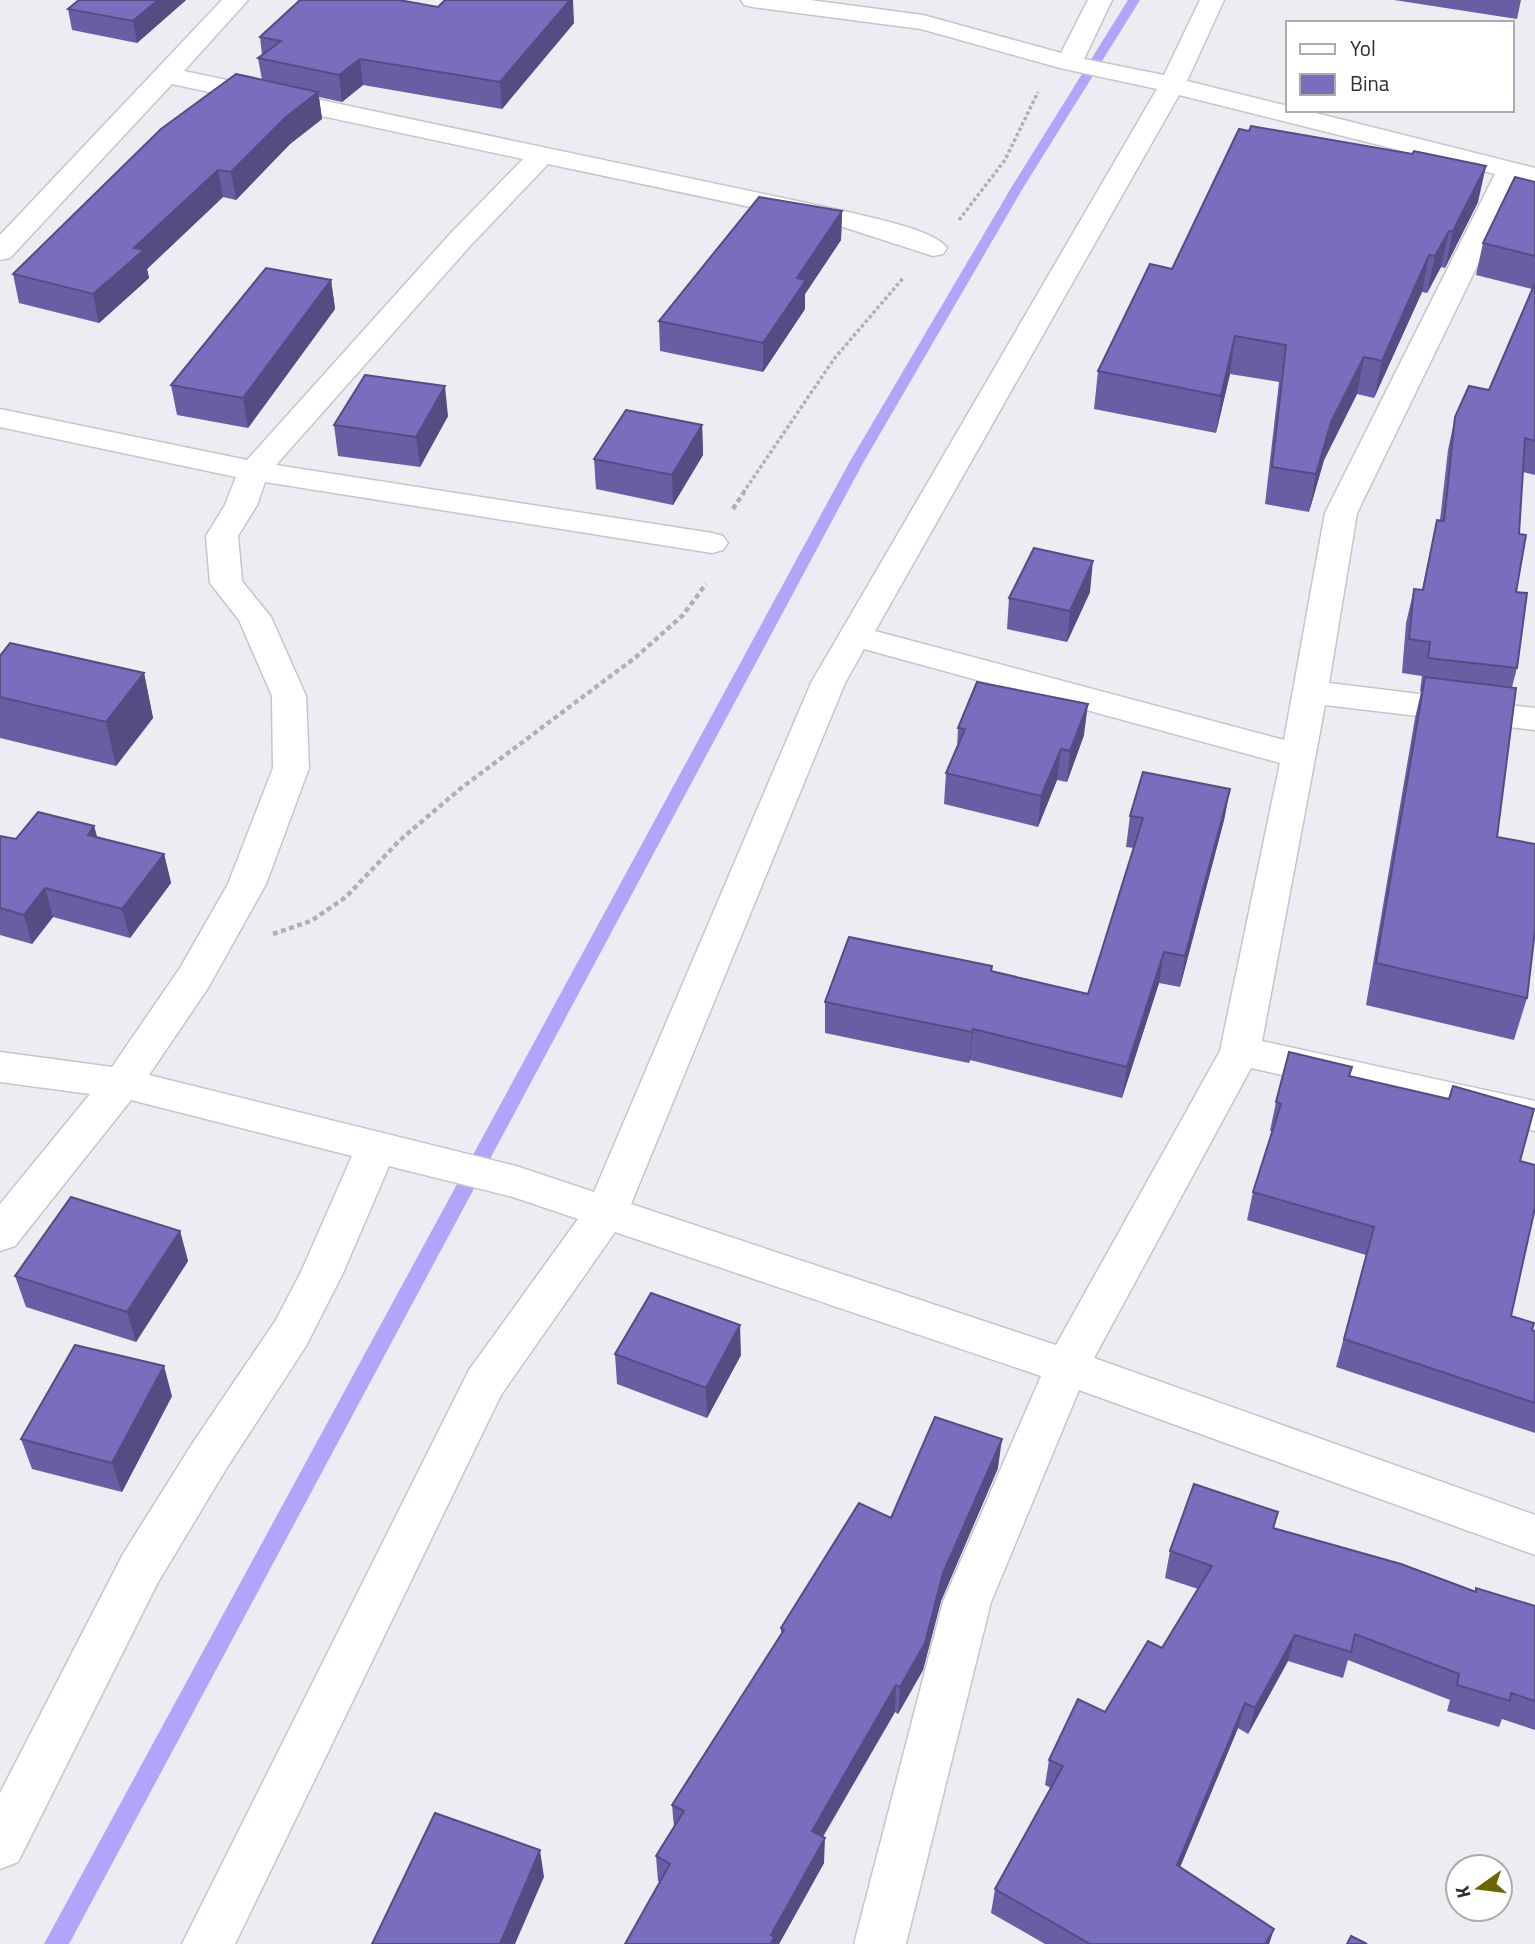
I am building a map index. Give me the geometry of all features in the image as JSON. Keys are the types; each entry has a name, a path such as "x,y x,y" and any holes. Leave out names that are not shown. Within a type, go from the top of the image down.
{"street":[{"path":"0,252 236,0"},
{"path":"753,0 923,22 1059,61 1523,173 1341,513 1298,756 1240,1051 1067,1367 967,1602 880,1944"},
{"path":"1059,61 1100,0"},
{"path":"208,1944 485,1383 607,1211 828,683 1161,84 1212,0"},
{"path":"166,75 857,222 933,248"},
{"path":"0,1234 122,1083 194,978 247,884 291,768 289,696 254,618 226,583 222,536 241,505 254,471 460,240 542,155"},
{"path":"0,418 254,471 712,543"},
{"path":"855,636 1298,756"},
{"path":"1310,692 1535,719"},
{"path":"1240,1051 1535,1116"},
{"path":"0,1067 122,1083 376,1149 516,1182 1067,1367 1535,1535"},
{"path":"0,1845 140,1569 210,1455 291,1333 376,1149"}],"path":[{"path":"216,939 239,939 288,930 311,921 346,897 420,823 636,657 682,615 707,582 712,562 712,543 790,420 861,325 984,192 1028,120 1059,61"}],"building":[{"path":"79,0 158,0 133,21 68,9"},
{"path":"300,0 399,0 438,7 445,0 570,0 500,82 360,59 339,75 258,58 281,41 260,37"},
{"path":"236,74 318,92 286,117 231,172 218,170 134,248 144,250 93,294 13,274 161,129"},
{"path":"1251,126 1412,154 1414,151 1486,166 1453,231 1449,231 1435,256 1429,255 1382,361 1364,357 1331,422 1316,474 1272,467 1286,345 1235,336 1221,396 1098,371 1150,264 1172,269 1239,129 1249,131"},
{"path":"1515,177 1535,182 1535,256 1483,243"},
{"path":"759,197 842,211 797,278 806,280 763,343 659,321"},
{"path":"266,268 331,280 243,398 171,385"},
{"path":"1535,283 1535,441 1525,438 1519,534 1526,535 1516,592 1527,593 1517,668 1428,658 1430,642 1409,639 1414,589 1423,590 1437,520 1444,521 1455,417 1469,386 1489,390"},
{"path":"365,375 445,386 416,437 334,425"},
{"path":"626,410 702,425 672,475 594,459"},
{"path":"1034,548 1093,561 1070,611 1009,598"},
{"path":"10,643 144,673 106,722 0,697 0,656"},
{"path":"1425,677 1516,688 1497,837 1535,844 1535,930 1527,998 1376,963"},
{"path":"977,682 1088,704 1070,751 1061,749 1041,796 946,773 965,729 958,728"},
{"path":"1143,772 1230,789 1185,956 1164,952 1127,1067 973,1029 972,1032 825,1002 849,937 992,966 991,971 1088,994 1143,818 1130,816"},
{"path":"38,812 94,826 88,835 164,854 122,909 45,888 24,915 0,908 0,836 16,839"},
{"path":"1289,1052 1352,1067 1349,1076 1449,1099 1453,1086 1534,1109 1520,1161 1535,1165 1535,1208 1511,1316 1534,1323 1535,1403 1344,1339 1374,1227 1253,1192 1281,1104 1276,1102"},
{"path":"71,1197 180,1231 127,1312 15,1276"},
{"path":"651,1293 740,1325 706,1388 615,1354"},
{"path":"75,1345 164,1366 112,1463 21,1439"},
{"path":"935,1417 1002,1439 943,1573 925,1643 900,1687 896,1685 812,1831 825,1838 771,1935 774,1937 771,1944 625,1944 670,1864 656,1856 684,1811 672,1805 784,1630 781,1628 859,1503 891,1518"},
{"path":"1194,1484 1278,1512 1273,1528 1401,1564 1476,1592 1476,1588 1535,1606 1535,1701 1511,1693 1510,1701 1457,1685 1459,1674 1355,1634 1351,1652 1295,1635 1255,1708 1245,1703 1177,1865 1274,1929 1265,1944 1090,1944 995,1889 1063,1766 1049,1760 1078,1699 1105,1712 1148,1641 1162,1648 1212,1566 1170,1551"},
{"path":"435,1813 540,1850 500,1944 372,1944"},
{"path":"1351,1936 1367,1944 1347,1944"}],"waterway":[{"path":"56,1944 856,463 1017,188 1134,0"}]}
